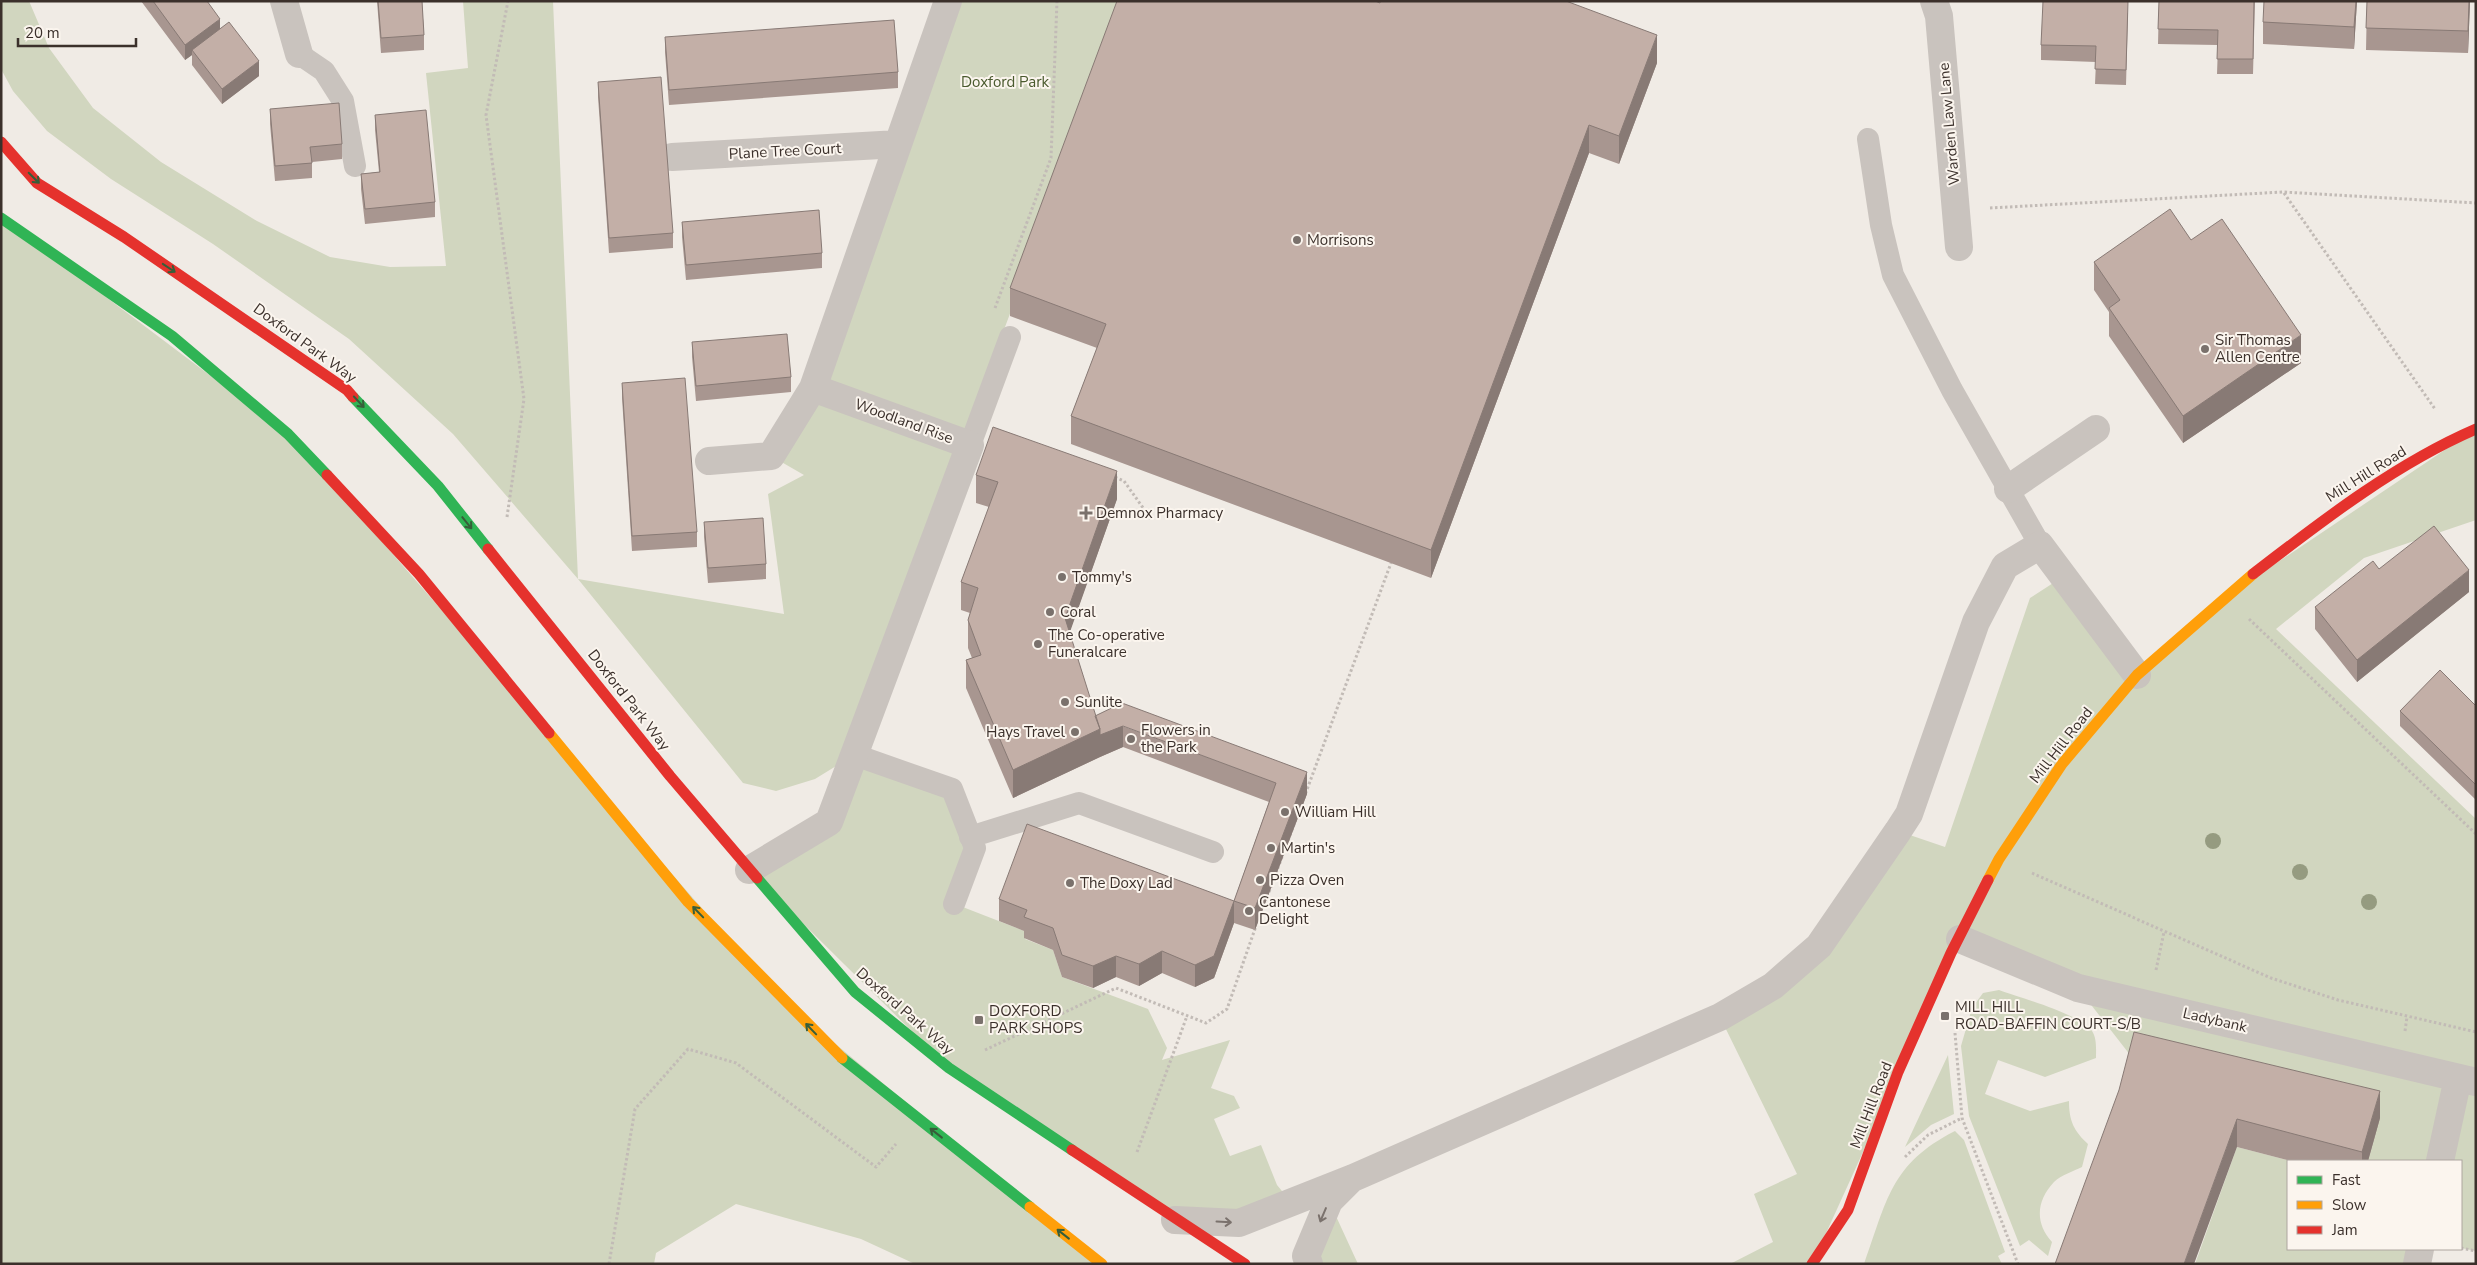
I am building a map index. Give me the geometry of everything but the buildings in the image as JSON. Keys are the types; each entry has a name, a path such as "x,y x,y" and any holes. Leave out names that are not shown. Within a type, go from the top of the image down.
{"main road":[{"name":"Doxford Park Way","path":"1,142 38,183 124,237 347,390 438,486 670,776 855,992 949,1068 1175,1220 1245,1264"},
{"path":"1,218 172,336 288,434 419,574 688,902 831,1049 1102,1264"},
{"name":"Mill Hill Road","path":"1833,1255 1843,1220 1898,1072 1951,953 1960,939 1999,858 2062,764 2137,675 2226,597 2342,505 2455,438 2476,429"},
{"name":"Mill Hill Road","path":"1812,1264 1843,1220"}],"street":[{"path":"284,1 299,54"},
{"path":"709,461 771,456 813,388 948,1"},
{"name":"Warden Law Lane","path":"1934,1 1939,16 1960,247"},
{"name":"Plane Tree Court","path":"672,157 898,144"},
{"name":"Woodland Rise","path":"749,870 829,822 970,445 813,388"},
{"path":"2008,489 2096,429"},
{"path":"1175,1220 1239,1223 1353,1178 1720,1018 1773,986 1819,946 1909,814 1976,622 2004,566 2040,545 2137,675"},
{"name":"Ladybank","path":"1960,939 2078,988 2467,1080"},
{"path":"2440,1160 2467,1080"},
{"path":"1309,1264 1306,1256 1329,1201 1353,1178"},
{"path":"2417,1264 2420,1250"}],"lane":[{"path":"299,54 324,71 343,101 355,166"},
{"path":"1868,139 1881,225 1893,275 1952,390 2040,545"},
{"path":"970,445 1010,337"},
{"path":"855,755 952,789 975,848 954,904"},
{"path":"970,837 1079,803 1213,852"}],"path":[{"path":"500,563 524,399 486,114 508,1"},
{"path":"994,312 1051,158 1057,1"},
{"path":"2283,192 2455,438"},
{"path":"1956,210 2283,192 2476,203"},
{"path":"1106,474 1124,481 1151,519"},
{"path":"1269,894 1391,563"},
{"path":"2226,597 2476,834"},
{"path":"1999,858 2271,978 2338,1000 2476,1032"},
{"path":"949,1068 1116,988 1206,1023 1227,1009 1258,921"},
{"path":"2149,1005 2164,932"},
{"path":"1124,1185 1187,1016"},
{"path":"1954,1031 1962,1118 2018,1264"},
{"path":"609,1264 635,1109 688,1049 736,1063 876,1166 918,1119"},
{"path":"2462,1248 2476,1251"}],"green space":[{"path":"1,1 29,1 49,48 93,108 161,162 257,221 330,257 390,267 446,266 426,73 468,68 463,1 553,1 578,579 453,434 349,339 213,244 111,179 47,131 13,91 1,69"},
{"name":"Doxford Park","path":"948,1 1127,1 962,442 855,754 952,789 970,837 955,904 1027,932 1025,939 1053,950 1062,977 1148,1009 1167,1048 1162,1060 1230,1040 1211,1088 1234,1096 1240,1108 1214,1119 1230,1156 1261,1145 1277,1185 1291,1202 1175,1220 949,1068 749,870 829,822 854,755 815,779 776,791 743,783 578,579 784,614 768,494 804,475 771,456 813,388"},
{"path":"1,218 288,434 781,999 1102,1264 915,1264 861,1239 736,1204 656,1253 654,1264 1,1264"},
{"path":"2476,429 2476,520 2364,558 2276,629 2476,819 2476,1251 2462,1248 2462,1160 2368,1160 2379,1119 2134,1060 2078,988 1960,939 1812,1264 1730,1264 1773,1242 1754,1194 1797,1174 1720,1017 1773,986 1898,831 1945,847 2030,598 2064,576 2136,675 2226,597"},
{"path":"1999,990 2049,1007 2076,1019 2094,1034 2096,1058 2045,1077 1998,1060 1985,1094 2030,1111 2069,1101 2073,1125 2088,1144 2082,1167 2054,1182 2048,1189 2041,1204 2040,1219 2042,1227 2052,1242 2048,1256 2029,1240 2020,1246 1969,1116 1961,1046 1972,1008 1983,993"},
{"path":"1948,1055 1954,1114 1931,1125 1905,1147"},
{"path":"1955,1131 1964,1140 2005,1252 1998,1256 2002,1264 1864,1264 1886,1203 1904,1171 1933,1144"},
{"path":"2237,1147 2287,1160 2287,1250 2420,1250 2417,1264 2195,1264"},
{"path":"1329,1201 1358,1264 1309,1264"}],"traffic: fast":[{"path":"1,218 172,336 288,434 327,475"},
{"path":"353,397 438,486 488,549"},
{"path":"757,878 855,992 949,1068 1072,1150"},
{"path":"842,1058 1030,1207"}],"traffic: slow":[{"path":"1988,880 1999,859 2062,764 2137,675 2253,574"},
{"path":"549,733 688,902 842,1058"},
{"path":"1030,1207 1102,1264"}],"traffic: jam":[{"path":"1,142 37,183 124,237 347,390 353,397"},
{"path":"2253,574 2333,514 2388,476 2446,443 2476,429"},
{"path":"327,475 419,574 549,733"},
{"path":"488,549 670,776 757,878"},
{"path":"1812,1264 1848,1210 1898,1072 1951,953 1988,880"},
{"path":"1072,1150 1245,1264"}],"place":[{"name":"Morrisons","path":"1297,240"},
{"name":"Sir Thomas Allen Centre","path":"2205,349"},
{"name":"Demnox Pharmacy","path":"1086,513"},
{"name":"Tommy's","path":"1062,577"},
{"name":"Coral","path":"1050,612"},
{"name":"The Co-operative Funeralcare","path":"1038,644"},
{"name":"Sunlite","path":"1065,702"},
{"name":"Hays Travel","path":"1075,732"},
{"name":"Flowers in the Park","path":"1131,739"},
{"name":"William Hill","path":"1285,812"},
{"name":"Martin's","path":"1271,848"},
{"name":"Pizza Oven","path":"1260,880"},
{"name":"The Doxy Lad","path":"1070,883"},
{"name":"Cantonese Delight","path":"1249,911"},
{"name":"MILL HILL ROAD-BAFFIN COURT-S/B","path":"1945,1016"},
{"name":"DOXFORD PARK SHOPS","path":"979,1020"}]}
